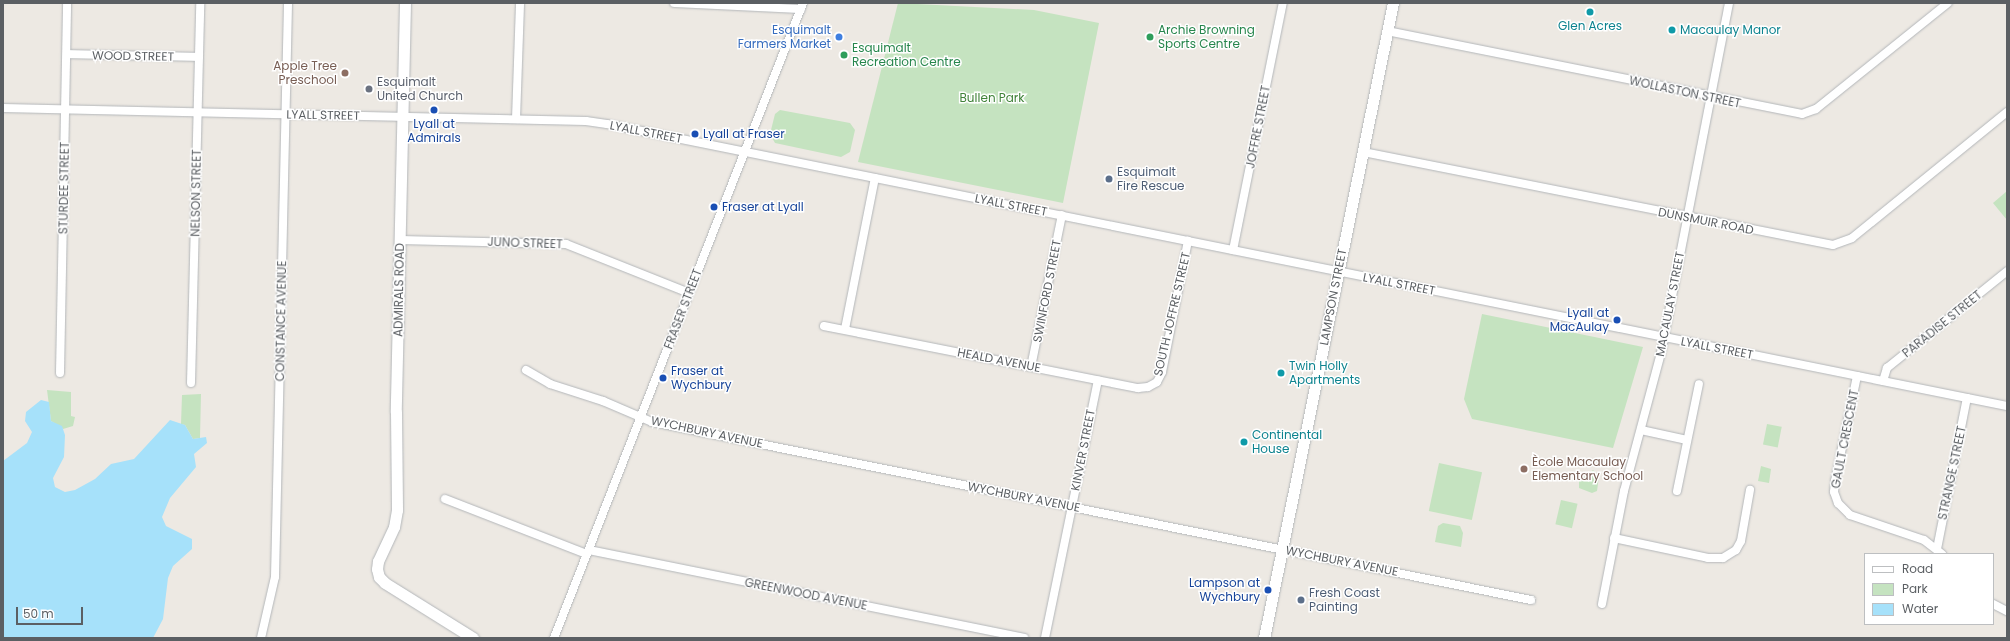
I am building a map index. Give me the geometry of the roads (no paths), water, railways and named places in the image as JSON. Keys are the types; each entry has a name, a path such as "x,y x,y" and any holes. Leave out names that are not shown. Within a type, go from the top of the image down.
{"street":[{"name":"STURDEE STREET","path":"60,373 67,3"},
{"name":"NELSON STREET","path":"191,383 200,3"},
{"name":"CONSTANCE AVENUE","path":"261,638 275,577 288,3"},
{"name":"ADMIRALS ROAD","path":"405,3 400,240 397,510 394,528 378,561 378,573 385,583 474,638"},
{"path":"516,120 520,3"},
{"path":"674,3 802,6"},
{"name":"JOFFRE STREET","path":"1233,250 1283,3"},
{"name":"LAMPSON STREET","path":"1264,638 1392,3"},
{"name":"MACAULAY STREET","path":"1602,604 1614,538 1664,337 1729,3"},
{"name":"WOLLASTON STREET","path":"1387,31 1793,114 1811,112 1948,3"},
{"name":"FRASER STREET","path":"554,638 802,6"},
{"name":"WOOD STREET","path":"66,54 199,57"},
{"name":"LYALL STREET","path":"3,108 403,117 607,124 2007,406"},
{"name":"DUNSMUIR ROAD","path":"1362,152 1826,245 1840,244 1852,238 2007,112"},
{"path":"845,329 875,178"},
{"name":"SWINFORD STREET","path":"1031,367 1062,216"},
{"name":"JUNO STREET","path":"400,240 566,244 689,293"},
{"name":"SOUTH JOFFRE STREET","path":"1153,385 1162,372 1188,241"},
{"name":"PARADISE STREET","path":"1883,382 1887,368 2007,271"},
{"name":"HEALD AVENUE","path":"824,326 1138,388 1153,385"},
{"name":"WYCHBURY AVENUE","path":"526,370 550,384 641,416 652,422 1531,600"},
{"name":"GAULT CRESCENT","path":"1857,376 1835,481 1834,492 1838,503 1850,515 1916,537 1939,551"},
{"name":"KINVER STREET","path":"1045,638 1098,380"},
{"path":"1677,491 1699,384"},
{"name":"STRANGE STREET","path":"1939,551 1967,398"},
{"path":"1641,430 1687,440"},
{"path":"1614,538 1708,558 1723,558 1736,550 1741,541 1750,490"},
{"name":"GREENWOOD AVENUE","path":"445,499 588,552 1024,638"},
{"path":"1994,604 2007,611"}],"water":[{"path":"41,400 49,402 51,421 62,426 65,435 64,457 53,478 55,487 65,492 75,490 95,479 111,464 134,459 170,420 185,425 193,439 206,437 207,443 194,454 196,467 170,498 162,517 166,526 192,539 192,549 173,566 168,578 163,619 153,638 3,638 3,461 27,443 32,432 25,421 26,412"}],"place":[{"name":"Glen Acres","path":"1590,12"},
{"name":"Macaulay Manor","path":"1672,30"},
{"name":"Esquimalt Farmers Market","path":"839,37"},
{"name":"Archie Browning Sports Centre","path":"1150,37"},
{"name":"Esquimalt Recreation Centre","path":"844,55"},
{"name":"Apple Tree Preschool","path":"345,73"},
{"name":"Esquimalt United Church","path":"369,89"},
{"name":"Lyall at Admirals","path":"434,110"},
{"name":"Lyall at Fraser","path":"695,134"},
{"name":"Esquimalt Fire Rescue","path":"1109,179"},
{"name":"Fraser at Lyall","path":"714,207"},
{"name":"Lyall at MacAulay","path":"1617,320"},
{"name":"Twin Holly Apartments","path":"1281,373"},
{"name":"Fraser at Wychbury","path":"663,378"},
{"name":"Continental House","path":"1244,442"},
{"name":"Ècole Macaulay Elementary School","path":"1524,469"},
{"name":"Lampson at Wychbury","path":"1268,590"},
{"name":"Fresh Coast Painting","path":"1301,600"}],"park label":[{"name":"Bullen Park","path":"992,98"}]}
